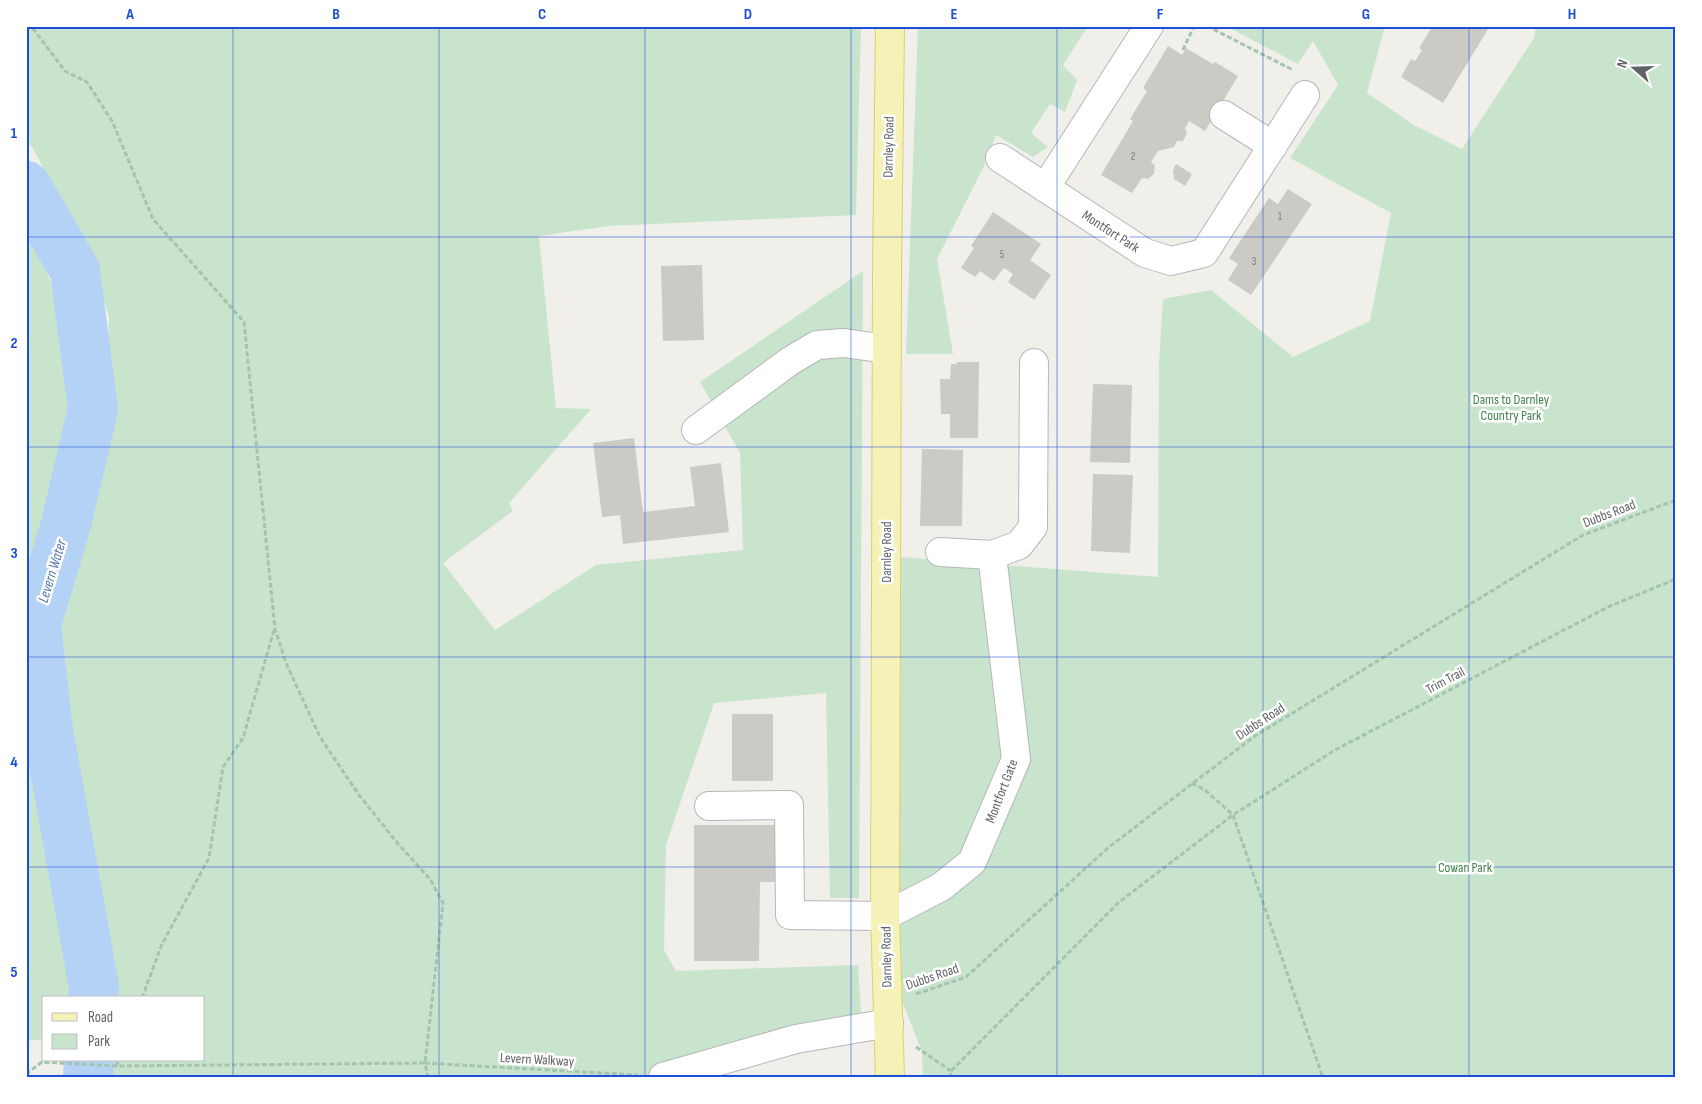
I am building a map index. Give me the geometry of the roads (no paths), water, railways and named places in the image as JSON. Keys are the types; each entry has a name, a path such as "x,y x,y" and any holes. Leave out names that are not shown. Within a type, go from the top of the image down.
{"main road":[{"name":"Darnley Road","path":"890,26 886,349 885,916 890,1078"}],"street":[{"path":"1045,188 1149,26"},
{"name":"Montfort Park","path":"1000,158 1145,253 1171,262 1204,253 1305,95"},
{"path":"1224,115 1273,146"},
{"path":"696,430 790,361 817,345 844,342 886,349"},
{"path":"940,552 992,555 1019,545 1033,527 1034,363"},
{"name":"Montfort Gate","path":"885,916 941,887 972,862 1016,759 992,555"},
{"path":"709,806 789,805 790,915 885,916"},
{"path":"663,1077 888,1013"}],"waterway":[{"name":"Levern Water","path":"26,186 75,271 93,409 66,524 36,625 48,730 94,987 93,996"},
{"name":"Levern Water","path":"88,1078 89,1062"}],"park label":[{"name":"Dams to Darnley Country Park","path":"1511,408"},
{"name":"Cowan Park","path":"1465,867"}]}
